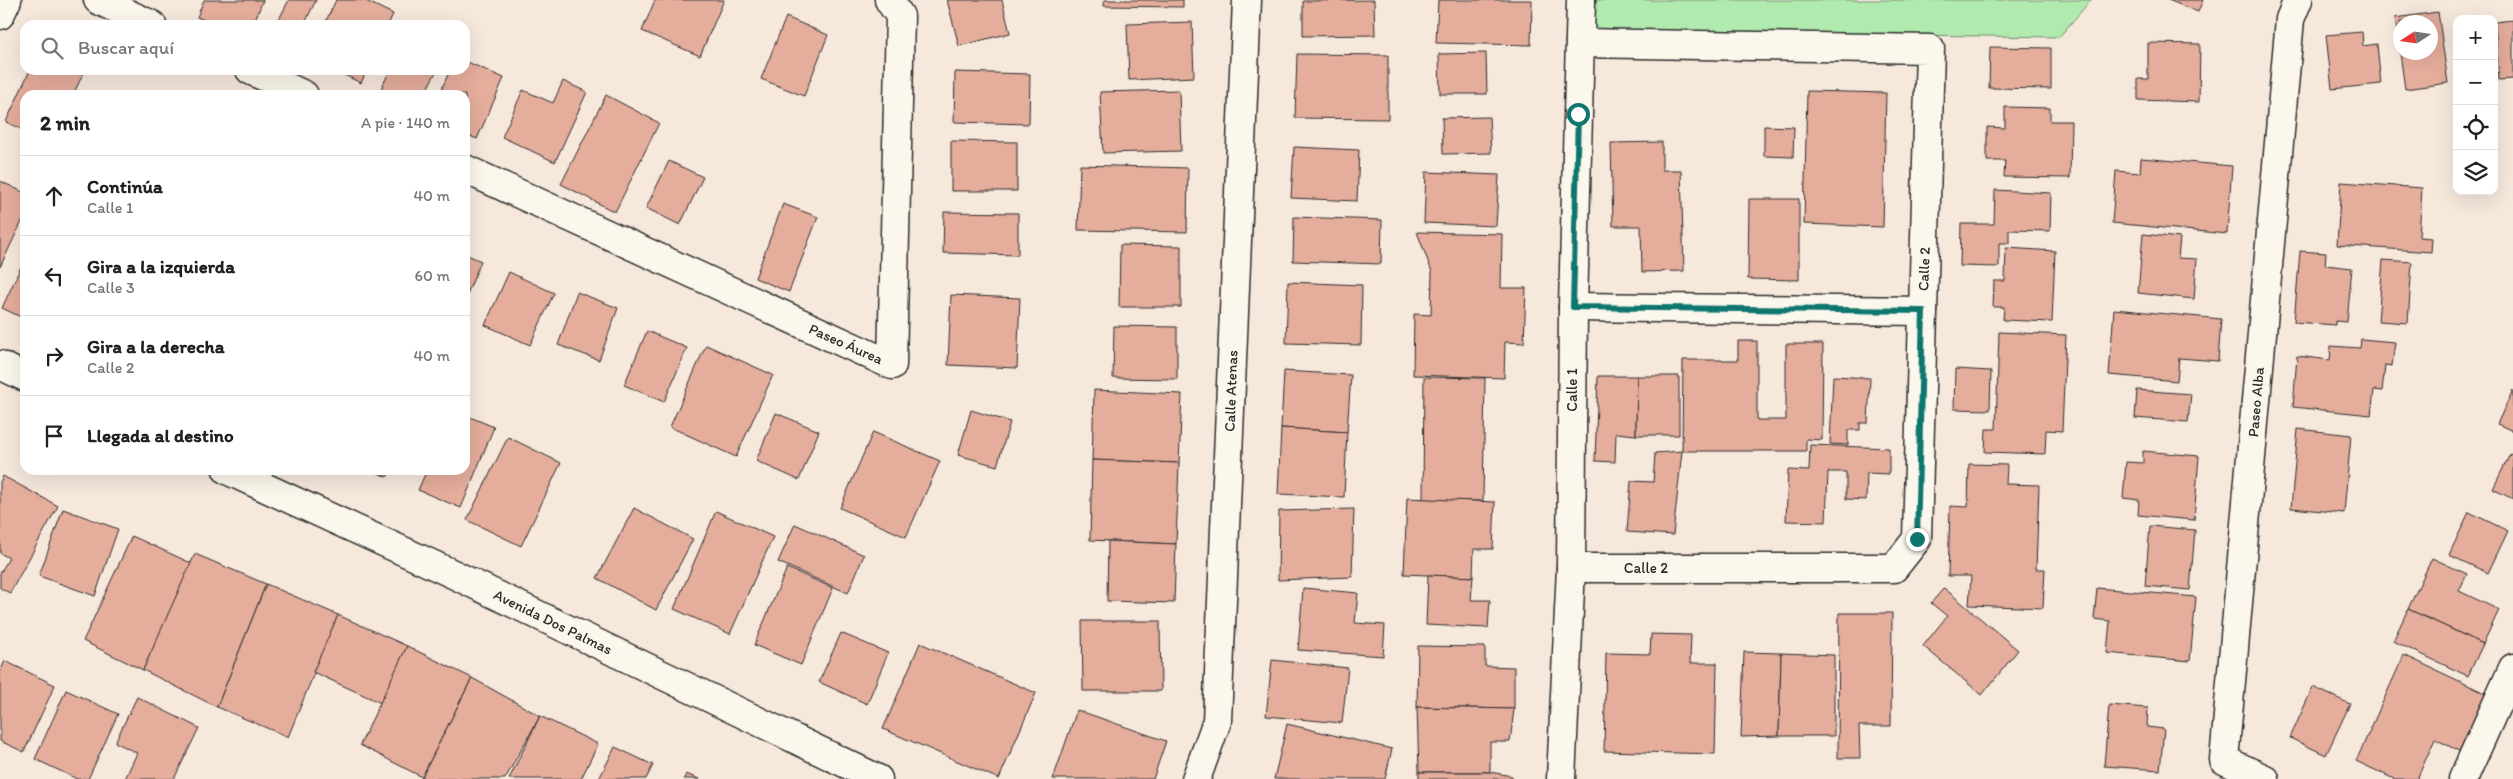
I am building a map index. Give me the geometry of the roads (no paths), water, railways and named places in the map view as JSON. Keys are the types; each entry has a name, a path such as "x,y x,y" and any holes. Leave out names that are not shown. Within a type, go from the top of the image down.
{"street":[{"path":"0,15 7,0"},
{"path":"98,0 141,20"},
{"name":"Paseo Áurea","path":"470,171 892,365 900,16 889,0"},
{"name":"Calle Atenas","path":"1196,779 1217,721 1247,0"},
{"name":"Calle 1","path":"1561,779 1571,568 1573,307 1581,0"},
{"name":"Paseo Alba","path":"2265,779 2224,760 2290,20 2298,0"},
{"name":"Calle 2","path":"1571,568 1894,568 1917,539 1930,49 1580,43"},
{"path":"261,75 293,90"},
{"path":"1573,307 1923,311"},
{"path":"0,365 20,375"},
{"name":"Avenida Dos Palmas","path":"238,475 453,574 878,779"},
{"path":"2463,779 2513,668"}]}
